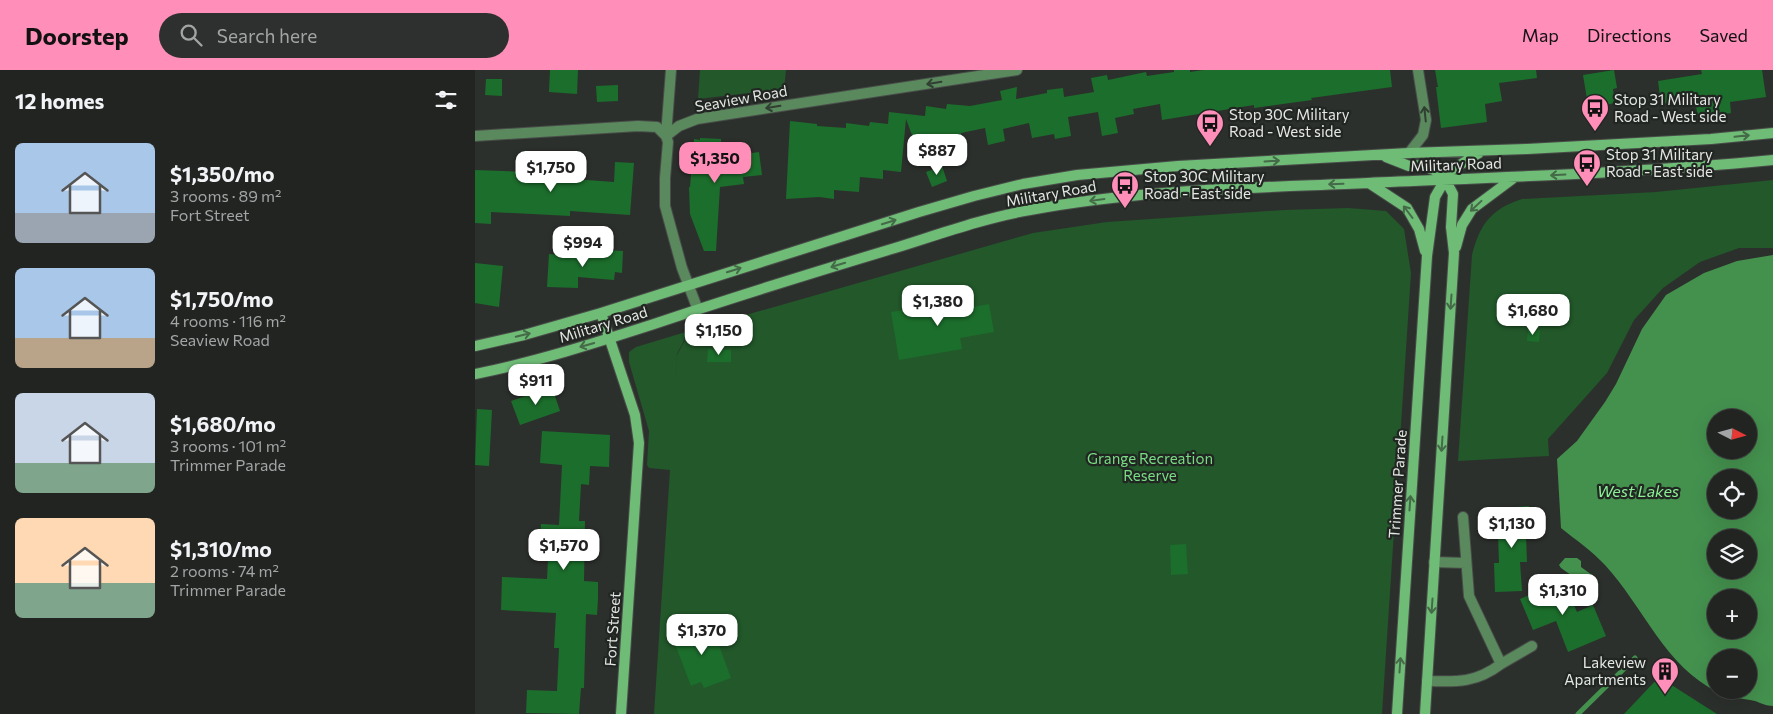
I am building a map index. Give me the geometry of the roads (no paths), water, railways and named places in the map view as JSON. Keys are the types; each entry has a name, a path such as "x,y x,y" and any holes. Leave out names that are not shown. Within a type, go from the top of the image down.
{"main road":[{"name":"Military Road","path":"475,346 523,335 601,313 947,204 1023,184 1077,175 1178,166 1409,153 1482,152 1711,139 1773,133"},
{"name":"Trimmer Parade","path":"1397,714 1427,256 1435,197 1451,171 1482,152"},
{"path":"1382,156 1409,166 1421,165 1434,170 1445,179 1453,194 1451,226 1454,253 1425,714"},
{"name":"Military Road","path":"475,374 508,368 610,339 769,286 957,229 1028,210 1131,195 1231,188 1515,177 1717,166 1773,160"},
{"path":"1454,253 1462,226 1472,209 1515,177"},
{"name":"Trimmer Parade","path":"1369,183 1407,208 1419,229 1427,256"},
{"name":"Fort Street","path":"601,313 635,415 639,443 621,714"}],"street":[{"path":"671,70 666,136 668,148 665,206 687,285 698,310"},
{"name":"Seaview Road","path":"666,136 679,126 697,119 1017,70"},
{"path":"1409,153 1423,135 1426,120 1418,70"},
{"path":"475,136 638,126 657,127 666,136"},
{"path":"1463,517 1469,596 1501,664"},
{"path":"1434,562 1466,563"},
{"path":"1427,681 1470,681 1490,673 1501,664 1532,646"}],"water":[{"name":"West Lakes","path":"1773,255 1773,706 1744,699 1757,699 1757,649 1707,649 1707,686 1699,681 1669,652 1619,581 1605,565 1561,528 1557,459 1577,441 1605,402 1616,384 1642,329 1666,295 1704,273 1737,261"},
{"path":"1565,558 1577,558 1581,561 1581,567 1592,575 1593,578 1587,585 1561,568 1559,565"}],"waterway":[{"path":"1578,714 1635,658"}],"place":[{"name":"Stop 31 Military Road - West side","path":"1595,132"},
{"name":"Stop 30C Military Road - West side","path":"1210,147"},
{"name":"Stop 31 Military Road - East side","path":"1587,187"},
{"name":"Stop 30C Military Road - East side","path":"1125,209"},
{"name":"Lakeview Apartments","path":"1665,695"}],"park label":[{"name":"Grange Recreation Reserve","path":"1150,466"}]}
